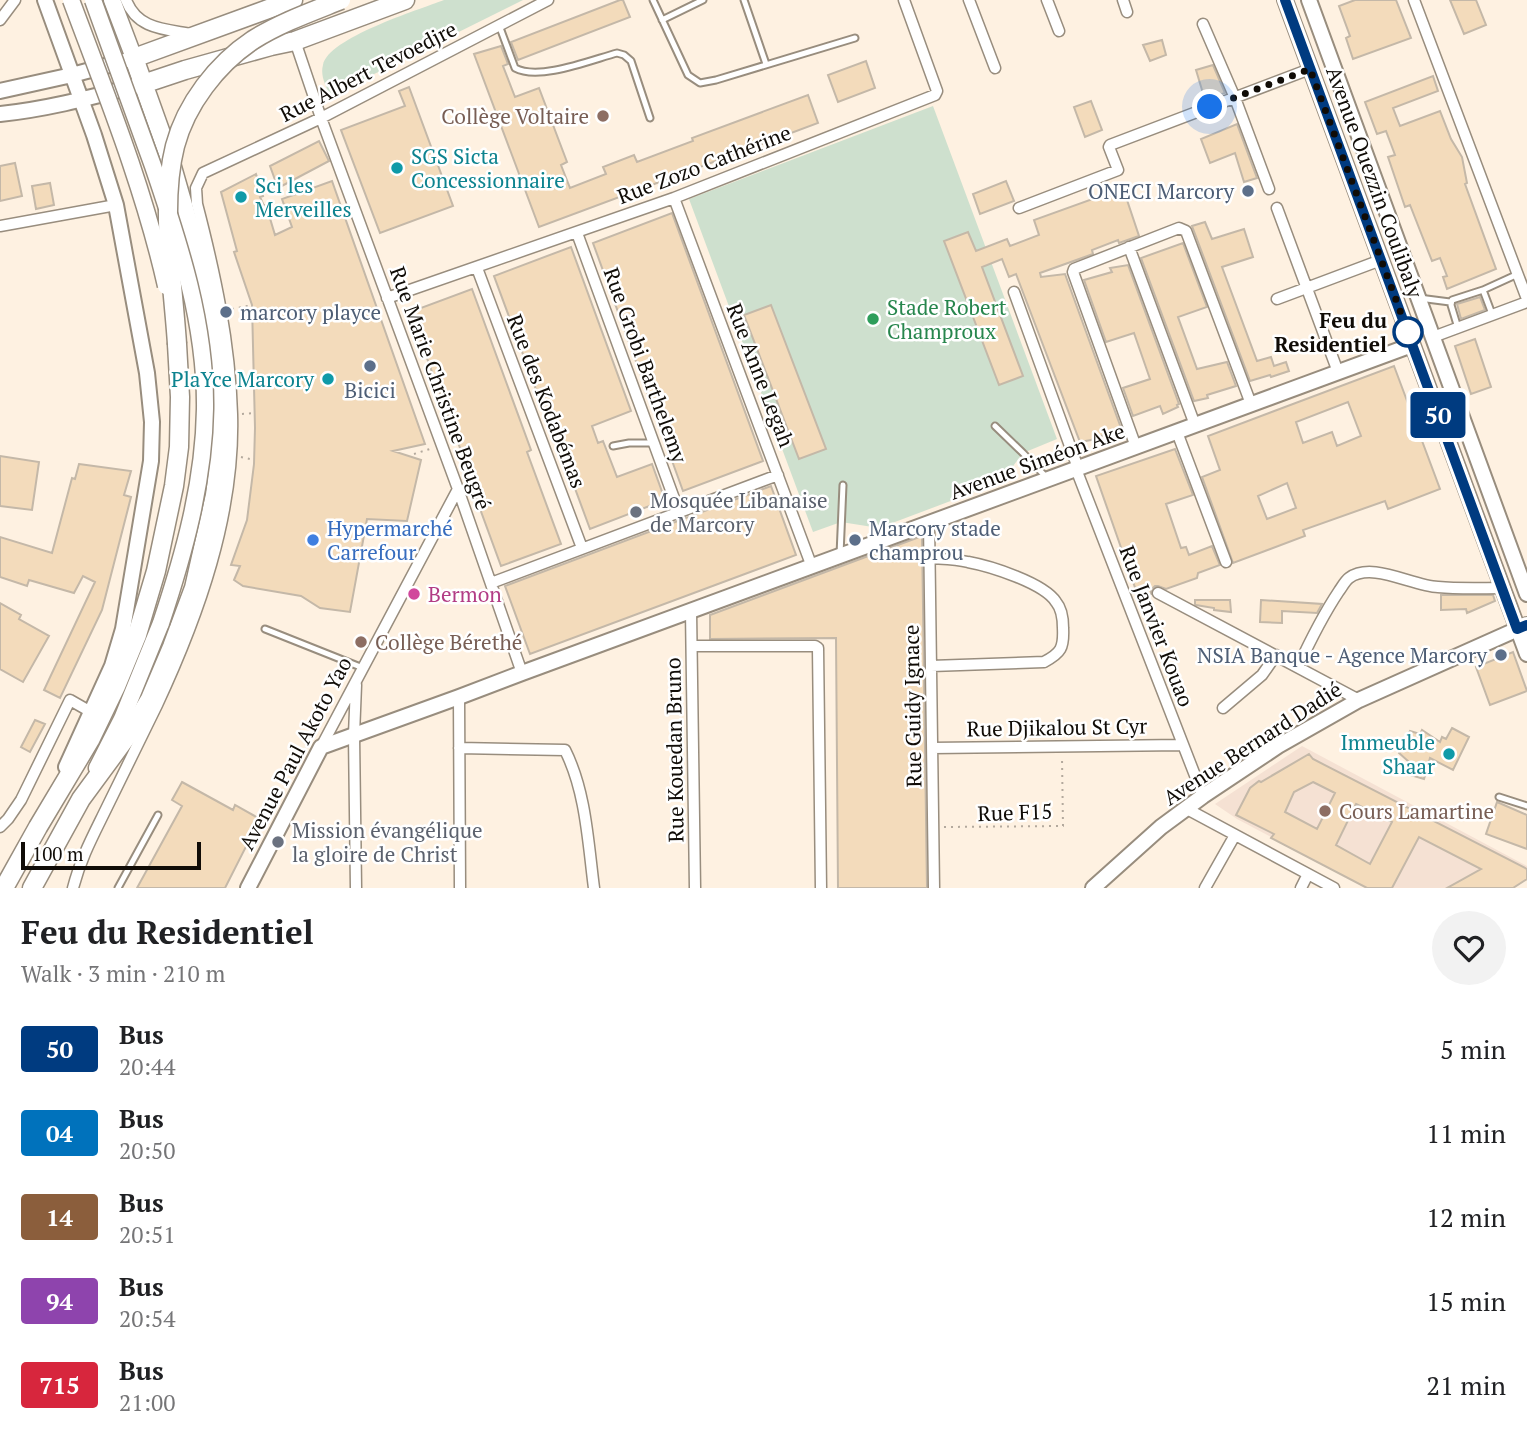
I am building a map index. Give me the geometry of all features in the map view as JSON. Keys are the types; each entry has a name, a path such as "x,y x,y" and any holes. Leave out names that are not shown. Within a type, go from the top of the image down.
{"highway":[{"path":"32,888 81,799 131,731 150,699 194,588 215,495 221,414 218,358 201,264 168,153 134,58 293,0"},
{"path":"4,888 90,740 116,686 137,635 156,571 174,486 179,447 180,397 168,199 175,145 184,121 202,90 226,62 252,41 278,26 341,0"},
{"path":"143,84 185,69 295,41 405,0"}],"main road":[{"path":"71,0 145,204 159,254 177,344"},
{"path":"81,799 122,719 162,623 176,579 198,485 205,408 201,338 183,257 93,0"},
{"path":"112,0 134,58"}],"street":[{"path":"0,20 15,0"},
{"path":"38,827 112,666 123,629 151,461 152,422 147,373 116,205 45,0"},
{"path":"126,0 130,10 138,18 152,26 198,35"},
{"name":"Rue Albert Tevoedjre","path":"221,312 197,204 196,188 203,173 321,118 548,0"},
{"name":"Rue Zozo Cathérine","path":"387,298 674,198 937,94 904,0"},
{"path":"968,0 995,68"},
{"path":"1047,0 1059,31"},
{"path":"1122,0 1127,12"},
{"name":"Avenue Ouezzin Coulibaly","path":"1285,0 1503,589 1522,627 1527,654"},
{"name":"Avenue Ouezzin Coulibaly","path":"1309,0 1527,594"},
{"path":"1414,0 1527,300 1433,337"},
{"path":"1203,24 1235,98 1269,189"},
{"name":"Rue Marie Christine Beugré","path":"295,41 522,673"},
{"path":"0,91 134,58"},
{"path":"1019,208 1118,170 1110,145 1310,69"},
{"path":"0,114 81,100 143,84"},
{"name":"Rue Anne Legah","path":"674,198 812,567"},
{"path":"0,226 116,205"},
{"path":"1277,208 1338,372"},
{"path":"1136,447 1073,272 1074,269 1129,247 1180,228 1186,230 1251,404"},
{"name":"Rue Grobi Barthelemy","path":"577,233 679,512"},
{"path":"1129,247 1195,425"},
{"path":"1277,299 1381,260"},
{"name":"Rue des Kodabémas","path":"477,268 582,548"},
{"name":"Rue Janvier Kouao","path":"1014,292 1077,469 1203,796"},
{"path":"73,888 81,859 165,687 205,588 226,499 231,456 232,415 228,355 221,312"},
{"name":"Avenue Siméon Ake","path":"321,747 1412,345"},
{"path":"1177,432 1226,562"},
{"path":"491,583 778,475"},
{"name":"Avenue Paul Akoto Yao","path":"248,888 458,489"},
{"name":"Rue Guidy Ignace","path":"929,523 934,888"},
{"path":"929,558 965,561 1023,580 1043,589 1056,601 1063,617 1063,640 1058,655 1044,662 931,666"},
{"path":"1298,667 1326,610 1348,578 1378,572 1437,587 1503,589"},
{"path":"1158,593 1359,699"},
{"name":"Rue Kouedan Bruno","path":"691,611 695,888"},
{"name":"Avenue Bernard Dadié","path":"1093,888 1161,827 1278,746 1359,699 1522,627"},
{"path":"692,646 818,648 821,888"},
{"path":"1223,708 1262,675 1276,655"},
{"path":"356,681 356,888"},
{"path":"150,699 165,687"},
{"path":"459,697 460,888"},
{"path":"0,827 21,800 69,700 91,712"},
{"name":"Rue Djikalou St Cyr","path":"932,748 1182,745"},
{"path":"459,748 565,750 572,763 580,791 594,888"},
{"path":"1187,809 1334,888"},
{"path":"1205,888 1235,835"},
{"path":"1301,888 1308,874"}],"lane":[{"path":"653,0 688,75 701,83 855,38"},
{"path":"662,20 703,0"},
{"path":"744,0 766,64"},
{"path":"499,25 515,68 523,72 544,73 617,53 624,55 631,61 650,118"},
{"path":"1419,298 1451,302 1518,274"},
{"path":"1483,290 1492,313"},
{"path":"1451,302 1458,327"},
{"path":"995,426 1048,480"},
{"path":"612,446 654,443"},
{"path":"840,556 844,485"},
{"path":"265,629 363,668"},
{"path":"1499,797 1527,806"},
{"path":"118,888 158,815"}],"path":[{"path":"221,312 252,305"},
{"path":"414,454 442,445"},
{"name":"Rue F15","path":"933,828 1063,826 1062,746"}],"shaded area":[{"name":"Cours Lamartine","path":"1302,746 1527,866 1527,879 1513,888 1367,888 1237,819 1215,804"}],"green space":[{"path":"444,0 523,0 330,96 322,69 329,55 340,45 376,26"},
{"name":"Stade Robert Champroux","path":"933,106 1057,439 1023,453 1001,482 879,528 841,522 813,532 689,199"}],"building":[{"path":"623,0 630,17 518,60 511,42"},
{"path":"1355,0 1396,0 1411,38 1353,59 1346,38 1350,36 1339,6"},
{"path":"1450,0 1476,0 1486,25 1464,34"},
{"path":"1162,40 1166,55 1150,61 1143,45"},
{"path":"501,46 508,64 503,66 515,97 539,88 567,162 561,165 570,188 606,174 603,167 634,155 637,162 693,141 692,138 808,95 818,123 539,227 474,54"},
{"path":"866,61 875,88 838,102 828,75"},
{"path":"1213,65 1225,93 1205,100 1196,70"},
{"path":"1433,76 1438,91 1393,108 1400,126 1440,111 1451,139 1462,157 1465,184 1496,269 1447,289 1443,277 1447,276 1440,258 1432,261 1410,205 1405,207 1388,157 1395,155 1386,131 1377,134 1365,102"},
{"name":"SGS Sicta Concessionnaire","path":"409,87 453,206 380,233 341,130 405,106 399,91"},
{"path":"1091,101 1102,130 1085,137 1074,107"},
{"path":"1237,124 1257,178 1244,182 1235,153 1210,163 1201,139"},
{"path":"319,141 329,161 278,188 270,166"},
{"path":"15,163 22,196 0,201 0,166"},
{"name":"PlaYce Marcory","path":"256,174 263,196 260,197 264,206 266,205 275,235 292,227 282,199 332,181 425,444 393,451 421,460 407,521 367,519 350,612 320,608 301,596 243,586 234,580 240,566 231,565 247,520 254,464 252,305 234,252 237,251 221,192"},
{"path":"1006,181 1014,201 980,214 973,194"},
{"path":"50,183 54,205 36,209 32,186"},
{"path":"1123,188 1139,236 1119,243 1118,240 1092,250 1093,254 1040,273 1041,277 1065,274 1121,428 1080,442 1016,274 1009,277 1002,259 982,267 1023,376 999,385 944,241 968,232 976,251 1007,239 1010,246 1039,235 1034,220"},
{"path":"672,213 763,461 683,491 593,243"},
{"path":"1205,222 1212,239 1244,229 1253,257 1222,267 1257,361 1271,357 1274,366 1286,362 1289,371 1250,381 1192,226"},
{"path":"1183,243 1207,307 1178,317 1197,369 1227,362 1236,386 1194,401 1141,258"},
{"path":"571,247 631,411 592,426 598,443 603,441 617,477 652,464 665,500 590,529 494,276"},
{"path":"1128,265 1179,404 1163,414 1160,406 1133,416 1123,388 1150,379 1134,333 1106,342 1084,280 1112,272 1110,268"},
{"path":"472,289 531,450 527,452 561,544 501,566 410,312"},
{"path":"1480,297 1485,310 1461,319 1457,304"},
{"path":"771,305 826,449 799,459 744,315"},
{"path":"1475,339 1491,387 1471,394 1455,346"},
{"path":"1394,366 1440,489 1388,509 1385,501 1303,530 1305,536 1233,563 1202,477 1220,470 1208,436","holes":["1348,402 1361,436 1337,446 1332,432 1303,443 1296,422","1287,483 1296,508 1267,519 1258,496"]},
{"path":"1175,449 1193,495 1166,504 1181,548 1186,547 1189,555 1212,546 1220,565 1198,573 1197,578 1166,589 1155,586 1151,594 1139,599 1096,476"},
{"path":"0,456 39,462 32,510 0,506"},
{"path":"79,464 131,471 124,495 131,497 102,610 60,698 44,690 95,582 83,576 74,593 29,580 27,586 0,577 0,537 52,553 72,478 75,479"},
{"path":"771,486 796,555 530,654 505,586"},
{"path":"922,536 927,888 838,888 836,638 710,639 710,615"},
{"path":"1441,595 1493,595 1495,601 1467,613 1466,609 1441,610"},
{"path":"1195,600 1230,600 1231,612 1196,605"},
{"path":"1261,600 1322,604 1317,613 1282,611 1282,623 1260,622"},
{"path":"0,603 21,615 19,619 49,636 23,682 0,669"},
{"path":"1513,652 1527,691 1490,705 1476,667"},
{"path":"35,720 45,724 30,752 21,747"},
{"path":"1452,728 1469,737 1453,770 1430,758 1424,779 1404,773 1408,761 1399,753 1410,731 1420,734 1422,730 1440,742 1442,737 1446,739"},
{"name":"Cours Lamartine","path":"1309,754 1313,759 1527,869 1527,879 1513,888 1447,888 1481,869 1419,837 1392,888 1367,888 1271,838 1274,834 1236,815 1250,788","holes":["1313,782 1335,793 1317,829 1285,812 1294,792","1356,804 1392,822 1370,864 1336,845"]},
{"path":"182,782 233,810 235,805 260,819 225,888 137,888 182,806 172,800"},
{"path":"1497,802 1527,815 1527,849 1486,834"}],"bus line":[{"name":"50","path":"1285,0 1517,629 1527,625"}],"place":[{"name":"Collège Voltaire","path":"603,116"},
{"name":"SGS Sicta Concessionnaire","path":"397,168"},
{"name":"ONECI Marcory","path":"1248,191"},
{"name":"Sci les Merveilles","path":"241,197"},
{"name":"marcory playce","path":"226,312"},
{"name":"Stade Robert Champroux","path":"873,319"},
{"name":"Feu du Residentiel","path":"1408,332"},
{"name":"Bicici","path":"370,366"},
{"name":"PlaYce Marcory","path":"328,379"},
{"name":"Mosquée Libanaise de Marcory","path":"636,512"},
{"name":"Hypermarché Carrefour","path":"313,540"},
{"name":"Marcory stade champrou","path":"855,540"},
{"name":"Bermon","path":"414,594"},
{"name":"Collège Bérethé","path":"361,642"},
{"name":"NSIA Banque - Agence Marcory","path":"1501,655"},
{"name":"Immeuble Shaar","path":"1449,754"},
{"name":"Cours Lamartine","path":"1325,811"},
{"name":"Mission évangélique la gloire de Christ","path":"278,842"}],"route":[{"path":"1210,107 1310,69 1408,332"}]}
